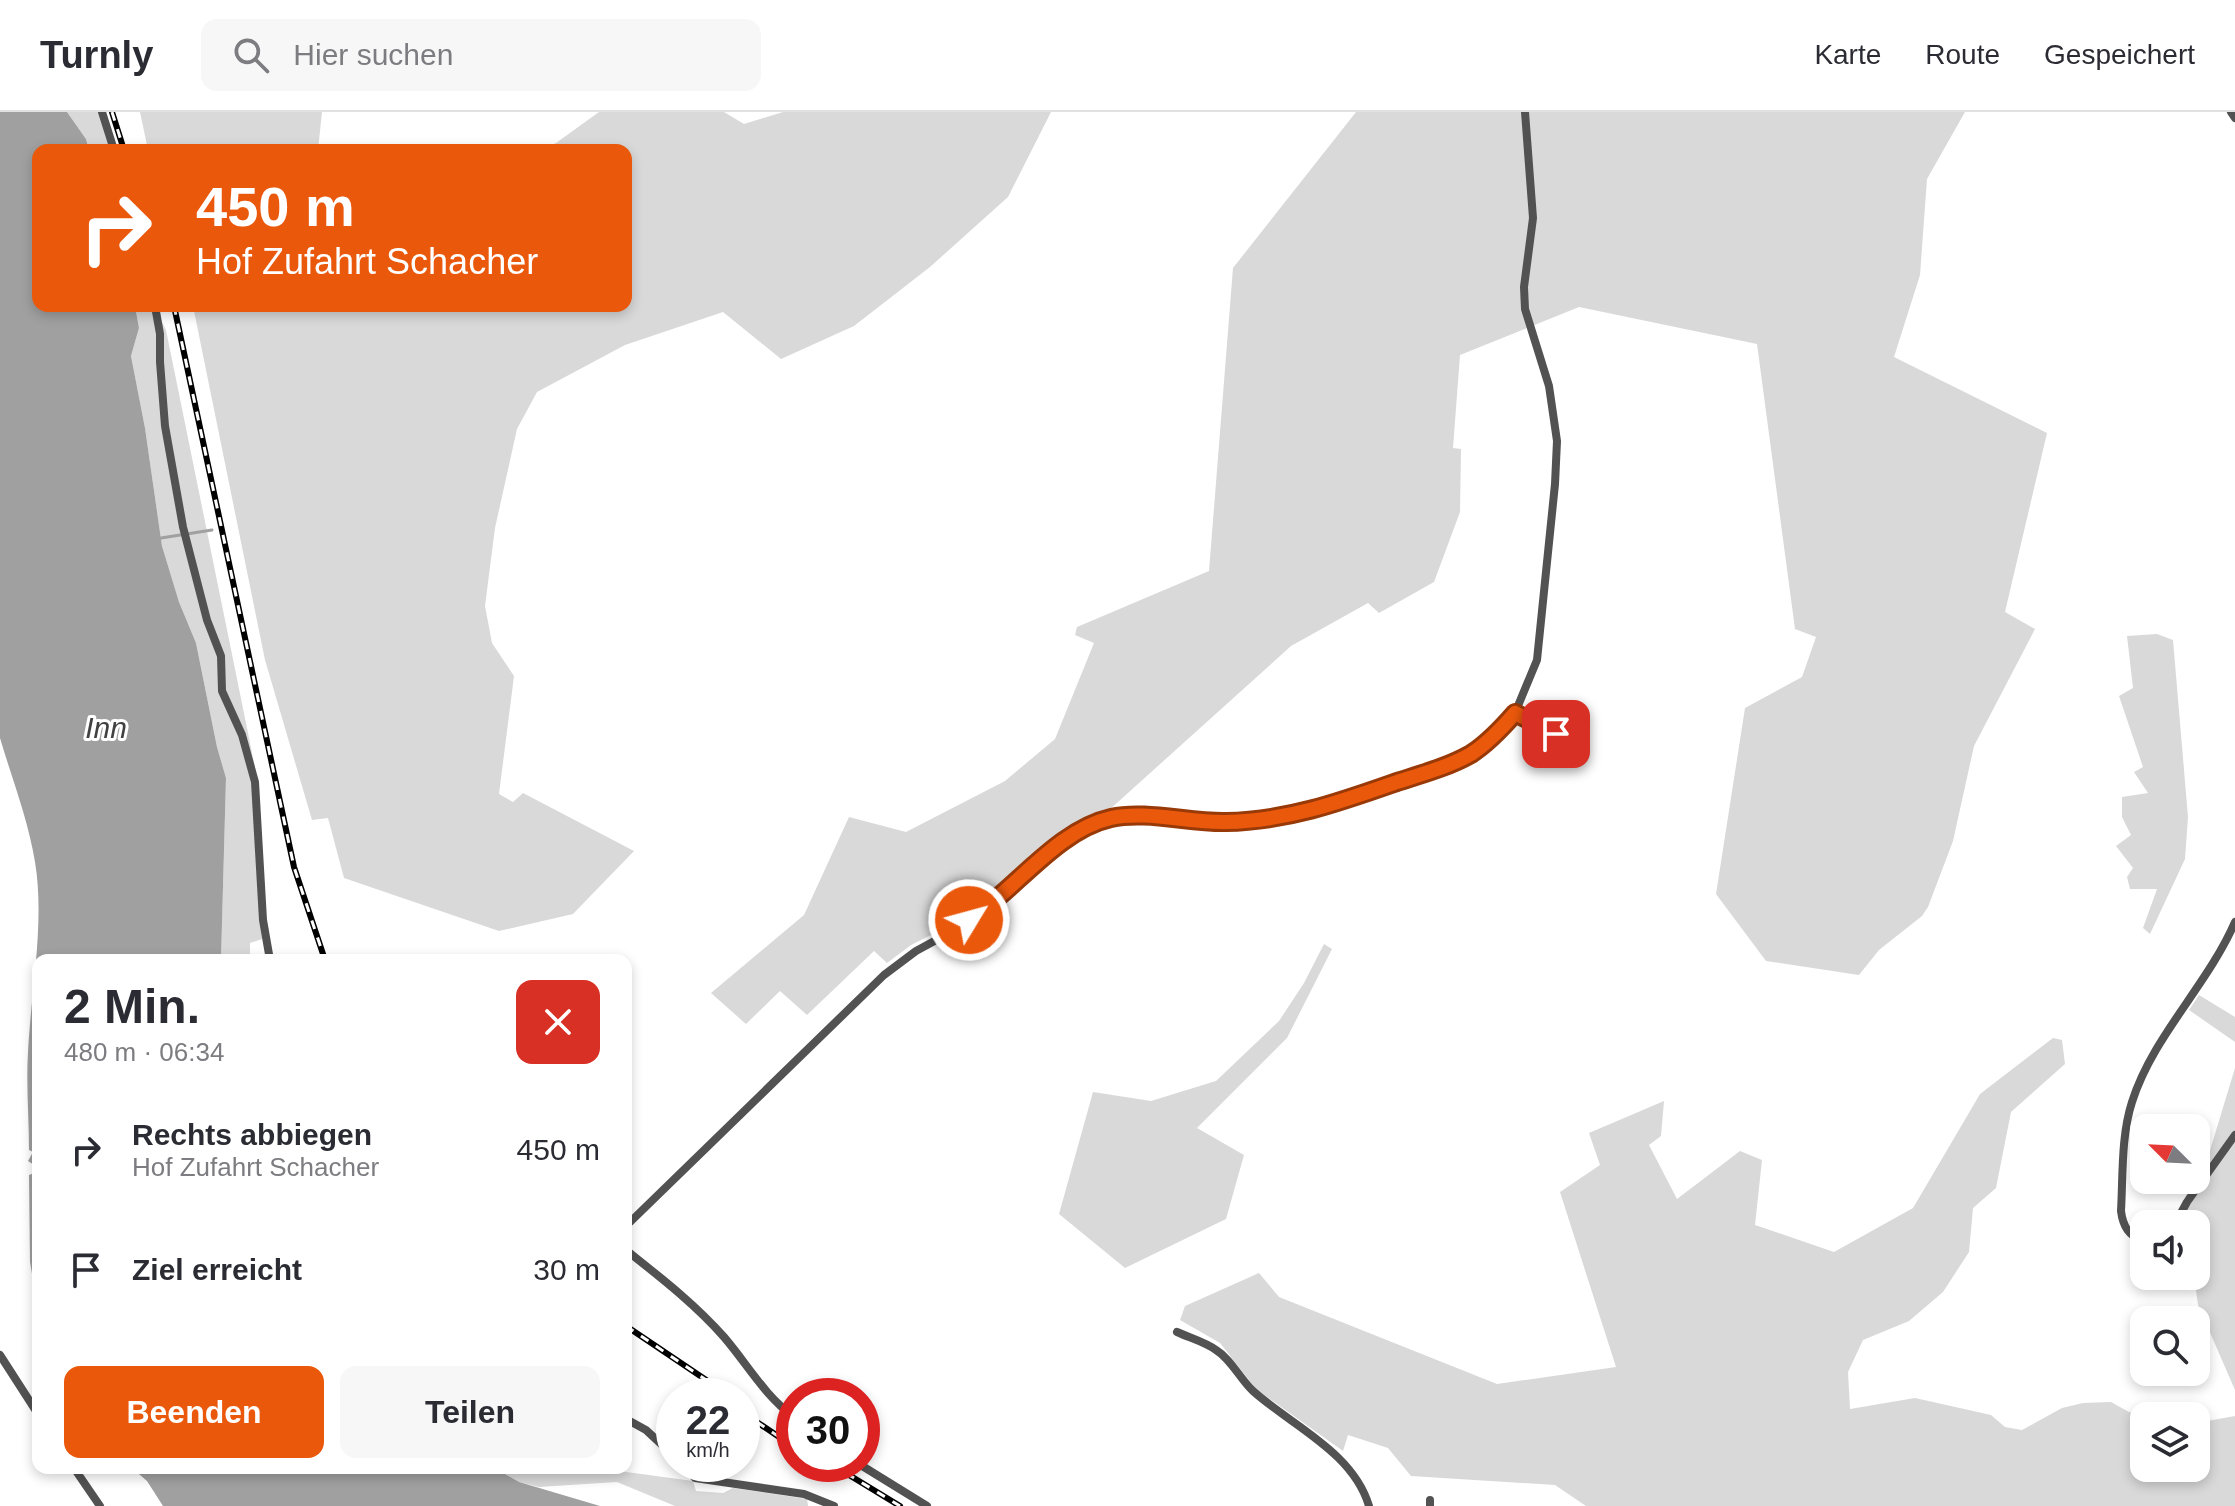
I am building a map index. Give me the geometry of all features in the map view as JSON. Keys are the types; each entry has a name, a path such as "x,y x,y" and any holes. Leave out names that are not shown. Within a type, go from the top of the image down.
{"street":[{"path":"102,112 112,144"},
{"path":"632,1220 884,975 916,951 987,909 1065,840 1087,826 1114,817 1204,822 1263,821 1295,815 1451,764 1485,744 1515,713 1537,660 1557,441 1549,386 1525,309 1524,287 1533,218 1525,112"},
{"path":"2231,112 2235,118"},
{"path":"156,312 165,426 183,527 207,620 221,656 222,691 242,735 255,782 263,920 269,954"},
{"path":"1515,713 1571,744"},
{"path":"2130,1234 2122,1224 2121,1211 2126,1133 2132,1101 2157,1051 2213,966 2235,922"},
{"path":"2183,1210 2235,1135"},
{"path":"632,1255 704,1315 726,1339 758,1384 776,1400"},
{"path":"1177,1332 1218,1350 1254,1391 1330,1450 1348,1468 1366,1495 1369,1506"},
{"path":"0,1355 32,1405"},
{"path":"632,1422 656,1439"},
{"path":"78,1474 100,1506"},
{"path":"880,1477 927,1506"},
{"path":"722,1482 804,1494 834,1506"}],"shaded area":[{"path":"67,112 99,112 108,144 87,144"},
{"path":"140,112 322,112 319,144 147,144"},
{"path":"599,112 724,112 744,124 783,112 1051,112 1008,197 930,267 854,326 781,359 723,312 625,345 537,392 517,429 495,528 485,606 492,643 514,676 499,794 513,802 523,793 634,851 573,914 499,931 344,878 328,818 312,820 265,660 194,312 632,312 632,144 554,144"},
{"path":"1356,112 1965,112 1927,179 1920,275 1894,357 2047,433 2005,612 2035,629 1974,746 1953,841 1922,916 1879,950 1859,975 1766,961 1716,894 1745,708 1802,677 1816,637 1795,629 1757,344 1579,307 1460,355 1453,448 1461,449 1460,512 1434,582 1379,613 1368,603 1291,646 1108,811 1062,835 983,904 949,926 911,945 887,963 874,951 807,1015 780,991 746,1024 711,993 804,915 849,817 906,832 1005,781 1055,739 1094,643 1075,635 1077,627 1209,571 1233,268"},
{"path":"136,312 157,312 166,330 259,787 257,825 262,939 250,943 250,954 221,954 226,778 196,643 179,602 162,546 131,356 139,328"},
{"path":"2157,634 2173,640 2188,817 2185,859 2150,934 2143,928 2157,889 2130,889 2127,877 2133,868 2116,846 2131,835 2122,817 2122,797 2148,793 2134,772 2143,767 2119,696 2133,688 2127,636"},
{"path":"1324,944 1332,949 1287,1038 1197,1128 1244,1155 1226,1219 1125,1268 1059,1214 1093,1092 1151,1101 1216,1081 1279,1021 1304,983"},
{"path":"2199,995 2235,1017 2235,1042 2189,1010"},
{"path":"2053,1038 2062,1040 2065,1064 2011,1112 1996,1188 1973,1208 1969,1252 1943,1292 1909,1321 1863,1340 1848,1372 1850,1409 1915,1398 1991,1415 2005,1427 2022,1430 2062,1408 2083,1403 2111,1402 2130,1412 2130,1482 2210,1482 2210,1420 2235,1416 2235,1506 1586,1506 1555,1485 1411,1476 1388,1448 1348,1435 1343,1451 1256,1389 1220,1343 1180,1320 1185,1306 1259,1273 1279,1297 1497,1384 1616,1367 1560,1192 1600,1165 1589,1133 1664,1101 1661,1136 1649,1145 1677,1199 1740,1151 1762,1160 1755,1225 1834,1252 1913,1208 1980,1094"},
{"path":"2235,1068 2235,1390 2210,1333 2210,1306 2198,1305 2196,1290 2210,1290 2210,1210 2184,1210 2183,1203 2187,1194 2210,1194 2210,1150"},
{"path":"632,1473 656,1476 656,1482 693,1482 696,1491 723,1493 733,1488 807,1499 808,1506 675,1506 617,1482 539,1487 519,1482 506,1474"}],"water":[{"name":"Inn","path":"0,112 67,112 87,144 32,144 32,312 136,312 139,328 131,356 162,546 179,602 196,643 226,778 221,954 36,954 39,908 35,862 0,738"},
{"name":"Inn","path":"32,1005 32,1152 29,1150 27,1077"},
{"name":"Inn","path":"32,1174 32,1274 30,1262 29,1175"},
{"path":"139,1474 505,1474 519,1482 600,1506 163,1506"}],"waterway":[{"path":"161,538 212,530"}],"railway":[{"path":"112,112 122,144"},
{"path":"175,312 294,867 323,954"},
{"path":"632,1330 703,1378"},
{"path":"760,1424 776,1435"},
{"path":"861,1482 900,1506"}],"route":[{"path":"969,920 987,909 1065,840 1100,821 1134,816 1204,822 1263,821 1295,815 1451,764 1485,744 1515,713 1556,734"}]}
